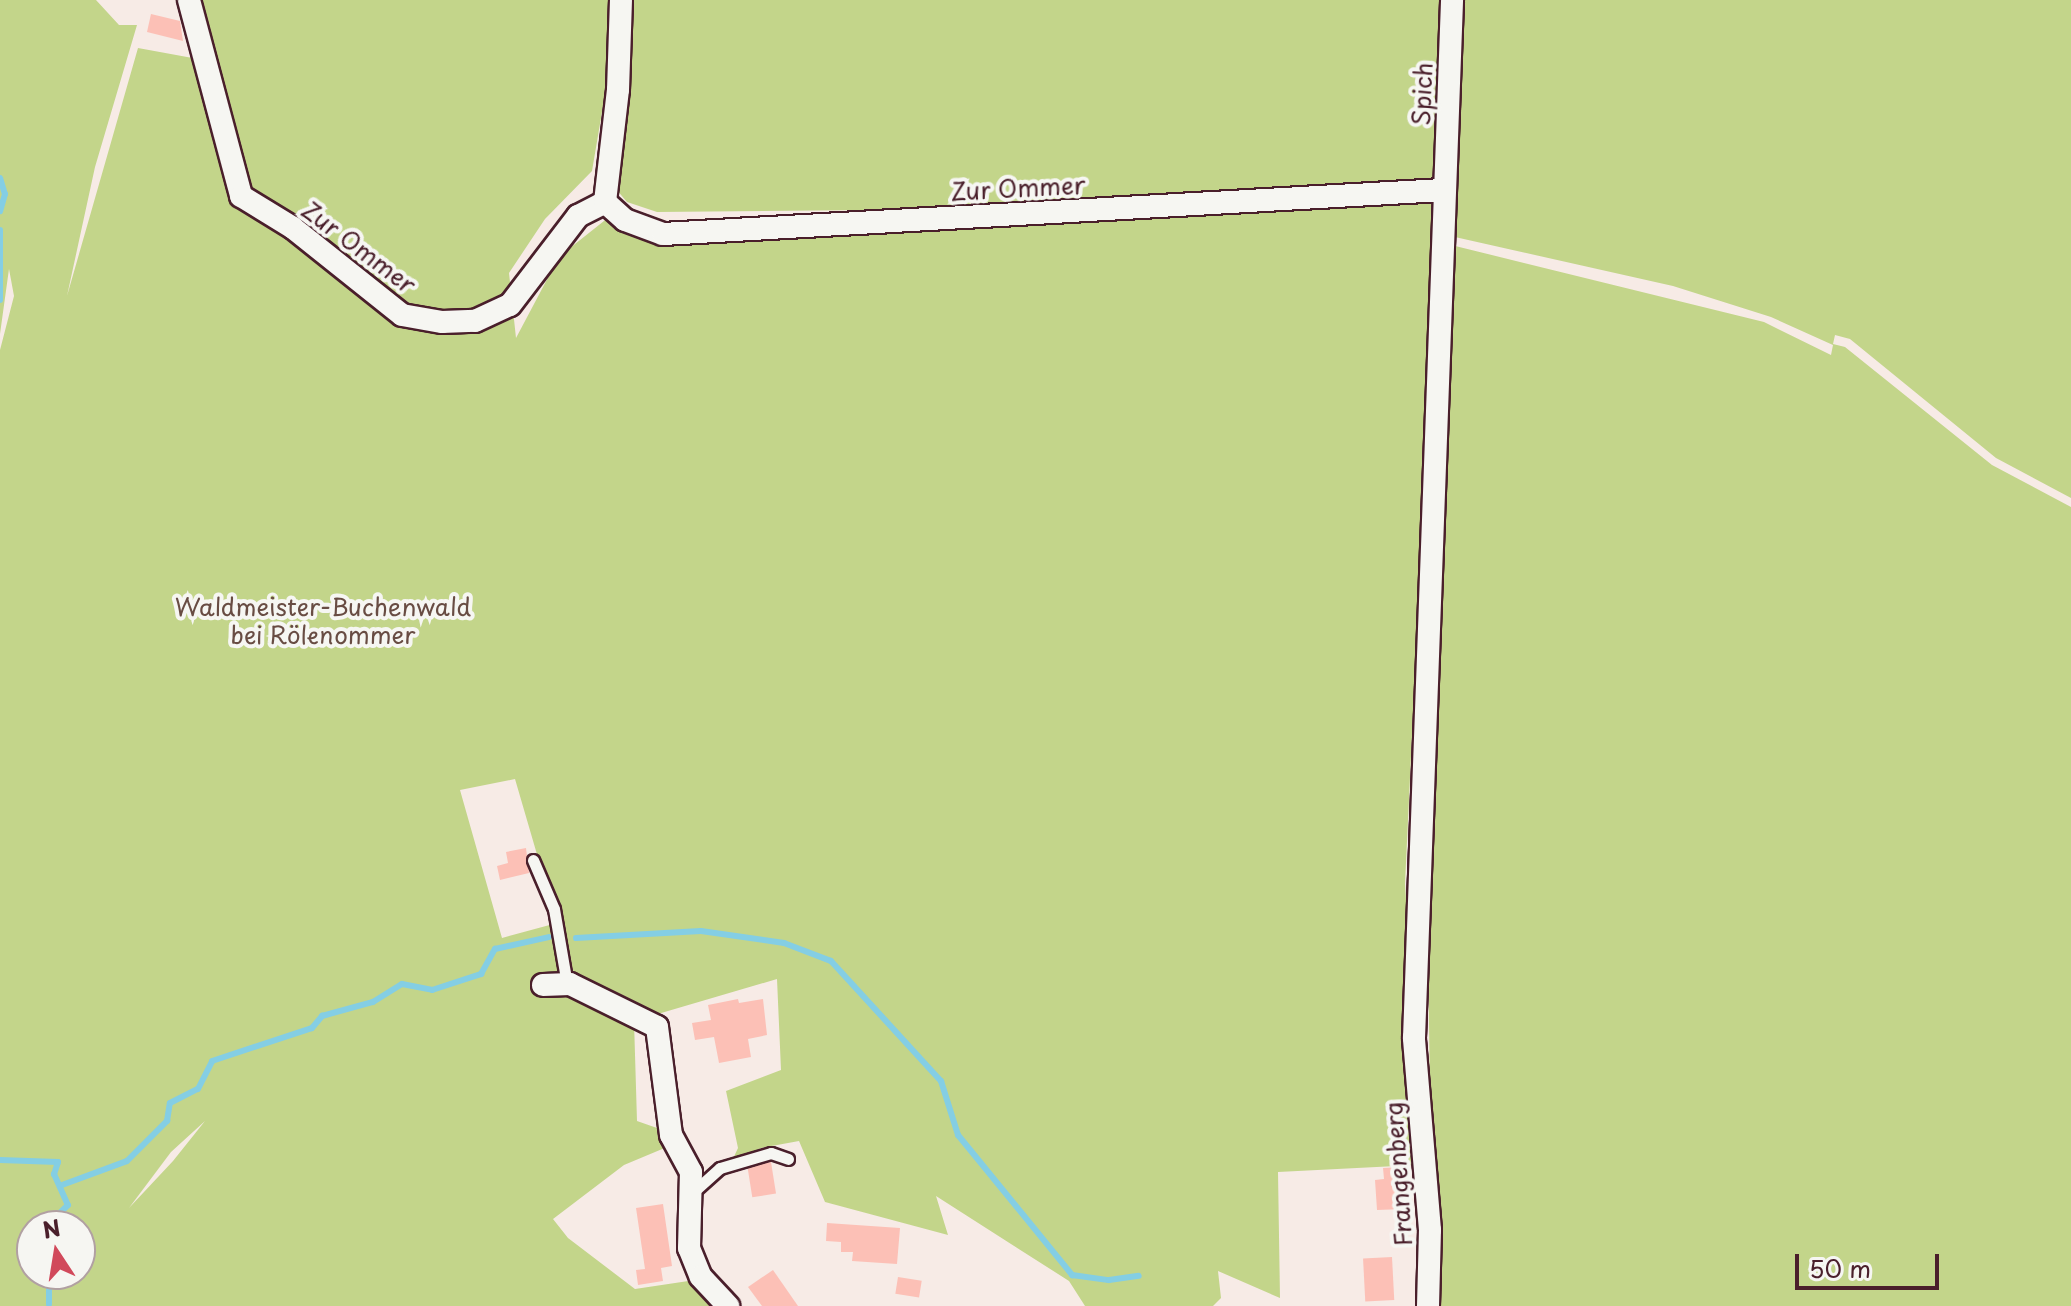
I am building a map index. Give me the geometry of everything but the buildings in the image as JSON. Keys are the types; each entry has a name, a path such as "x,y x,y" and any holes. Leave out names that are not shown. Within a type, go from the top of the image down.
{"street":[{"name":"Zur Ommer","path":"189,0 241,196 293,228 402,315 442,322 475,321 510,305 578,216 605,202 625,220 663,234 1443,190"},
{"path":"605,202 621,0"},
{"name":"Spich","path":"1414,1038 1452,0"},
{"path":"543,985 567,984 657,1027 671,1135 691,1172 689,1248 701,1277 728,1306"},
{"name":"Frangenberg","path":"1414,1038 1430,1230 1428,1306"}],"lane":[{"path":"533,860 554,909 567,984"},
{"path":"690,1194 720,1168 771,1153 788,1159"}],"green space":[{"name":"Waldmeister-Buchenwald bei Rölenommer","path":"0,0 96,0 119,25 137,25 95,167 67,296 138,48 198,59 185,0 609,0 613,47 592,171 545,219 509,273 516,338 552,270 570,248 609,217 654,232 969,228 1437,203 1405,884 1417,1068 1416,1165 1278,1172 1280,1298 1218,1271 1221,1298 1213,1306 1085,1306 1069,1281 936,1196 948,1235 825,1202 799,1141 761,1148 731,1163 738,1148 726,1091 781,1070 777,979 634,1021 637,1121 657,1128 667,1147 624,1165 553,1219 568,1238 635,1289 695,1280 718,1306 0,1306 0,350 14,296 9,269 0,334","holes":["515,779 557,923 502,938 460,790","205,1121 173,1161 129,1208 171,1152"]},
{"path":"628,0 1448,0 1438,188 968,209 657,212 627,202 616,189 614,164 632,58"},
{"path":"1457,0 2071,0 2071,498 1996,458 1850,339 1835,335 1833,344 1845,347 1992,465 2071,507 2071,1306 1441,1306 1431,1165 1426,811 1443,243 1764,322 1831,355 1833,345 1771,317 1673,286 1446,235"}],"waterway":[{"path":"0,178 5,194 0,211"},
{"path":"0,230 0,300"},
{"path":"576,938 701,931 784,943 831,961 941,1081 958,1135 1072,1275 1109,1280 1139,1276"},
{"path":"62,1185 127,1161 167,1121 170,1103 198,1089 212,1061 312,1028 322,1016 373,1002 402,984 432,990 481,974 495,949 549,937"},
{"path":"0,1160 58,1162 54,1174 68,1205 63,1210"},
{"path":"49,1290 49,1304"}]}
